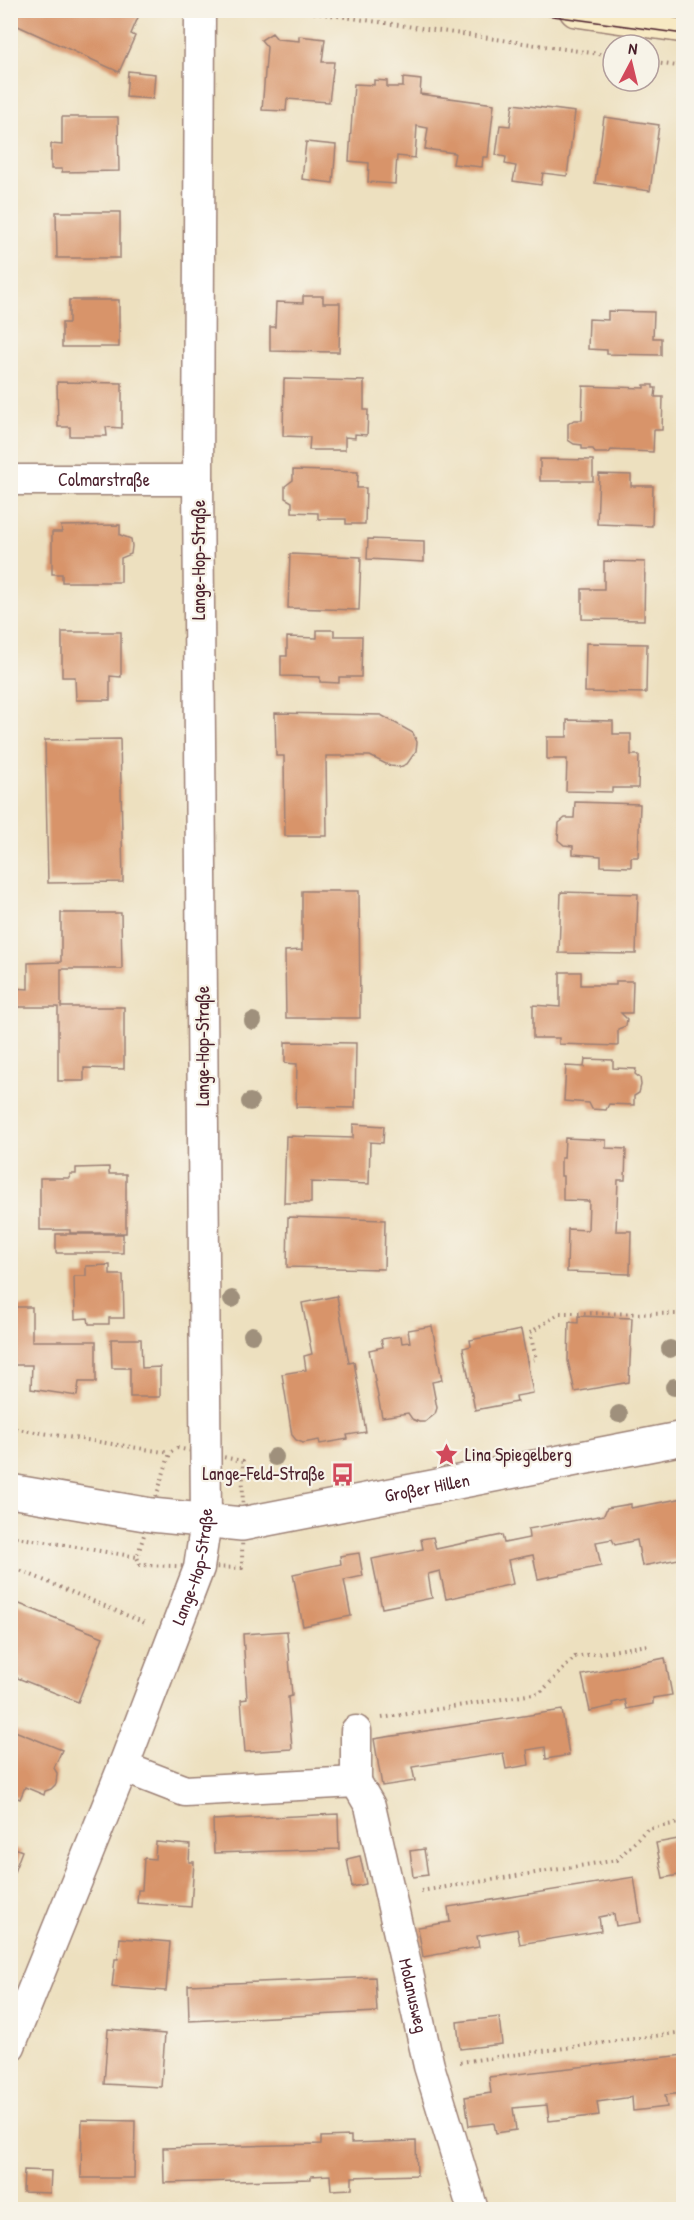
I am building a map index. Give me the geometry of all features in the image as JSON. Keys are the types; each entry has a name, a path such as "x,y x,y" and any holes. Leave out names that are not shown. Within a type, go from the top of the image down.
{"main road":[{"path":"576,10 684,26"}],"street":[{"name":"Lange-Hop-Straße","path":"10,2046 174,1635 199,1568 206,1521 198,480 200,10"},
{"name":"Colmarstraße","path":"10,480 198,480"},
{"name":"Großer Hillen","path":"206,1521 242,1524 684,1438"},
{"path":"10,1491 151,1515 206,1521"},
{"name":"Molanusweg","path":"356,1731 356,1782 370,1806 429,2066 474,2210"},
{"path":"123,1767 185,1791 356,1782"}],"path":[{"path":"296,10 601,54"},
{"path":"661,64 684,67"},
{"path":"527,1361 536,1359 530,1334 560,1313 684,1314"},
{"path":"10,1428 170,1453"},
{"path":"10,1536 137,1557"},
{"path":"10,1566 174,1635"},
{"path":"356,1731 365,1720 540,1693 575,1657 648,1645"},
{"path":"390,1895 617,1860 647,1829 684,1822"},
{"path":"429,2066 684,2032"}],"building":[{"path":"10,10 129,10 139,15 131,34 135,36 119,72 10,22"},
{"path":"272,33 277,39 299,41 299,36 325,39 322,62 334,62 329,102 287,99 286,111 262,110 267,47 261,40"},
{"path":"128,71 155,74 153,99 126,97"},
{"path":"403,78 421,80 420,94 494,104 488,157 483,157 482,167 453,164 455,153 425,149 428,128 417,126 415,158 397,156 395,184 368,182 369,163 349,161 354,84 374,85 374,80 387,81 387,87 403,87"},
{"path":"513,104 575,112 567,176 543,173 541,185 513,181 516,166 505,164 506,157 496,155 500,125 510,126"},
{"path":"62,117 118,117 119,171 62,172 62,169 51,169 51,144 62,145"},
{"path":"604,117 659,125 650,191 595,183"},
{"path":"306,142 336,145 333,183 302,179"},
{"path":"56,212 120,212 120,258 57,258"},
{"path":"303,296 323,296 323,303 340,303 339,352 270,351 270,327 275,327 276,302 303,303"},
{"path":"69,300 119,300 119,347 62,347 62,323 69,323"},
{"path":"608,311 654,312 653,338 661,338 661,355 607,354 607,350 588,349 589,319 608,320"},
{"path":"284,379 364,381 364,410 368,410 367,435 355,434 355,438 345,437 345,450 309,450 310,437 283,436"},
{"path":"57,382 122,383 122,428 106,427 107,436 70,436 70,427 58,427"},
{"path":"644,385 653,385 653,388 656,388 655,397 663,397 662,430 654,430 653,452 611,450 609,453 595,453 593,449 582,449 582,445 568,440 568,424 574,420 582,420 583,386 644,388"},
{"path":"540,459 593,460 593,481 540,481"},
{"path":"293,470 358,472 357,488 366,488 365,524 346,524 346,519 318,519 318,513 292,512 292,502 285,498 285,486 293,480"},
{"path":"599,474 631,475 631,486 653,486 652,526 597,524"},
{"path":"120,525 120,535 131,539 132,546 131,554 121,558 121,582 62,582 62,574 52,574 52,532 62,532 61,526"},
{"path":"368,539 424,541 424,562 367,559"},
{"path":"290,554 361,557 359,610 288,608"},
{"path":"604,561 645,562 644,620 582,619 582,589 604,589"},
{"path":"317,630 334,630 334,636 362,636 361,677 339,677 339,683 320,682 320,677 281,676 281,656 287,656 287,637 317,638"},
{"path":"62,632 121,632 121,677 110,676 110,700 76,700 75,677 62,677"},
{"path":"586,643 647,644 646,693 585,692"},
{"path":"275,713 381,715 413,733 417,742 416,751 407,764 400,767 390,766 370,756 326,756 327,836 285,836 284,756 276,756"},
{"path":"567,720 613,721 613,734 631,734 631,755 639,755 638,788 612,788 612,792 566,791 567,759 547,759 547,737 567,737"},
{"path":"120,739 123,882 48,883 45,740"},
{"path":"575,802 640,804 638,857 631,857 631,867 601,866 601,856 573,854 573,846 564,845 558,840 559,823 565,818 574,818"},
{"path":"302,891 359,891 360,1018 286,1018 285,951 302,950"},
{"path":"561,892 638,894 636,954 559,953"},
{"path":"61,913 121,913 122,969 61,969 61,1007 124,1007 124,1069 84,1068 84,1081 58,1081 58,1007 13,1007 13,988 28,989 28,963 61,962"},
{"path":"560,972 581,972 581,985 616,985 616,981 633,981 632,1013 621,1013 627,1019 626,1026 618,1029 618,1046 559,1044 559,1038 533,1038 533,1005 560,1007"},
{"path":"285,1042 356,1043 355,1108 296,1107 297,1064 285,1063"},
{"path":"585,1059 613,1060 613,1068 636,1069 635,1074 640,1078 641,1085 639,1093 634,1096 634,1105 609,1104 606,1110 592,1109 589,1103 564,1101 566,1066 584,1067"},
{"path":"353,1124 384,1126 383,1143 370,1142 369,1184 311,1182 311,1203 284,1203 286,1136 353,1138"},
{"path":"565,1138 606,1140 606,1148 626,1149 625,1180 618,1180 616,1231 631,1231 630,1274 567,1272 568,1229 588,1230 589,1201 563,1200 561,1158 564,1158"},
{"path":"109,1167 109,1174 126,1174 126,1233 70,1233 70,1230 40,1230 40,1178 70,1178 70,1174 76,1174 76,1168"},
{"path":"288,1217 385,1220 384,1269 287,1267"},
{"path":"56,1234 123,1234 123,1253 56,1253"},
{"path":"110,1265 110,1275 123,1275 124,1318 109,1318 109,1324 89,1324 88,1318 75,1319 74,1276 86,1276 86,1266"},
{"path":"337,1296 349,1363 354,1362 366,1432 347,1435 348,1439 320,1444 319,1440 303,1443 292,1435 282,1374 306,1370 304,1356 312,1354 302,1303"},
{"path":"10,1307 32,1307 32,1341 96,1341 96,1382 79,1382 77,1396 31,1389 32,1365 10,1365"},
{"path":"578,1316 632,1318 629,1382 575,1392 568,1361 569,1322 578,1323"},
{"path":"432,1326 442,1380 432,1382 437,1408 435,1414 425,1422 412,1419 408,1413 382,1417 369,1350 383,1347 381,1339 401,1336 402,1343 410,1342 408,1330"},
{"path":"521,1330 533,1393 516,1396 517,1402 475,1410 463,1348 471,1346 470,1340"},
{"path":"111,1339 141,1339 142,1368 160,1367 160,1397 130,1397 130,1368 112,1368"},
{"path":"684,1498 684,1558 642,1566 637,1540 615,1545 612,1539 596,1542 601,1566 538,1579 533,1555 508,1560 513,1584 446,1599 440,1571 428,1574 432,1598 382,1608 372,1559 423,1549 421,1539 433,1537 436,1549 502,1535 504,1543 529,1538 528,1529 604,1515 607,1508 631,1504 631,1508"},
{"path":"359,1553 363,1576 344,1580 351,1616 303,1626 293,1574 341,1564 340,1556"},
{"path":"17,1603 103,1637 78,1702 10,1675 10,1618"},
{"path":"287,1631 292,1696 288,1697 292,1749 245,1752 241,1700 247,1699 243,1634"},
{"path":"665,1658 672,1695 653,1698 653,1704 627,1709 625,1700 612,1703 613,1706 590,1711 582,1675"},
{"path":"562,1710 569,1755 546,1759 545,1747 527,1750 529,1765 506,1769 503,1753 412,1767 415,1781 382,1786 374,1739"},
{"path":"10,1729 62,1750 54,1768 57,1773 56,1784 45,1791 44,1795 25,1787 20,1799 10,1795"},
{"path":"338,1814 339,1849 214,1853 213,1820"},
{"path":"684,1838 684,1874 663,1878 656,1843"},
{"path":"156,1842 190,1845 189,1862 194,1862 191,1907 137,1903 138,1890 142,1890 144,1858 155,1859"},
{"path":"10,1846 22,1851 11,1880 10,1880"},
{"path":"424,1849 428,1875 413,1877 410,1851"},
{"path":"360,1856 366,1884 352,1887 347,1859"},
{"path":"634,1877 641,1922 616,1926 614,1914 599,1917 601,1931 520,1944 517,1929 477,1936 479,1947 423,1957 418,1927 450,1922 448,1907"},
{"path":"120,1938 170,1942 166,1991 112,1987"},
{"path":"375,1977 377,2012 189,2021 188,1985"},
{"path":"499,2017 502,2044 460,2049 457,2022"},
{"path":"108,2029 165,2034 161,2087 104,2084"},
{"path":"684,2055 684,2093 665,2095 667,2107 633,2111 632,2097 597,2102 599,2115 549,2121 547,2105 513,2108 516,2130 496,2133 494,2123 469,2126 465,2097 491,2093 489,2077"},
{"path":"82,2120 135,2121 134,2178 81,2178"},
{"path":"351,2136 351,2143 416,2141 417,2175 352,2177 352,2189 331,2190 330,2175 311,2176 311,2179 164,2183 163,2148 321,2144 321,2137"},
{"path":"24,2170 51,2171 50,2193 23,2192"}],"tram line":[{"path":"509,10 684,34"},
{"path":"624,10 684,19"}],"place":[{"name":"Lina Spiegelberg","path":"447,1455"},
{"name":"Lange-Feld-Straße","path":"343,1474"}]}
